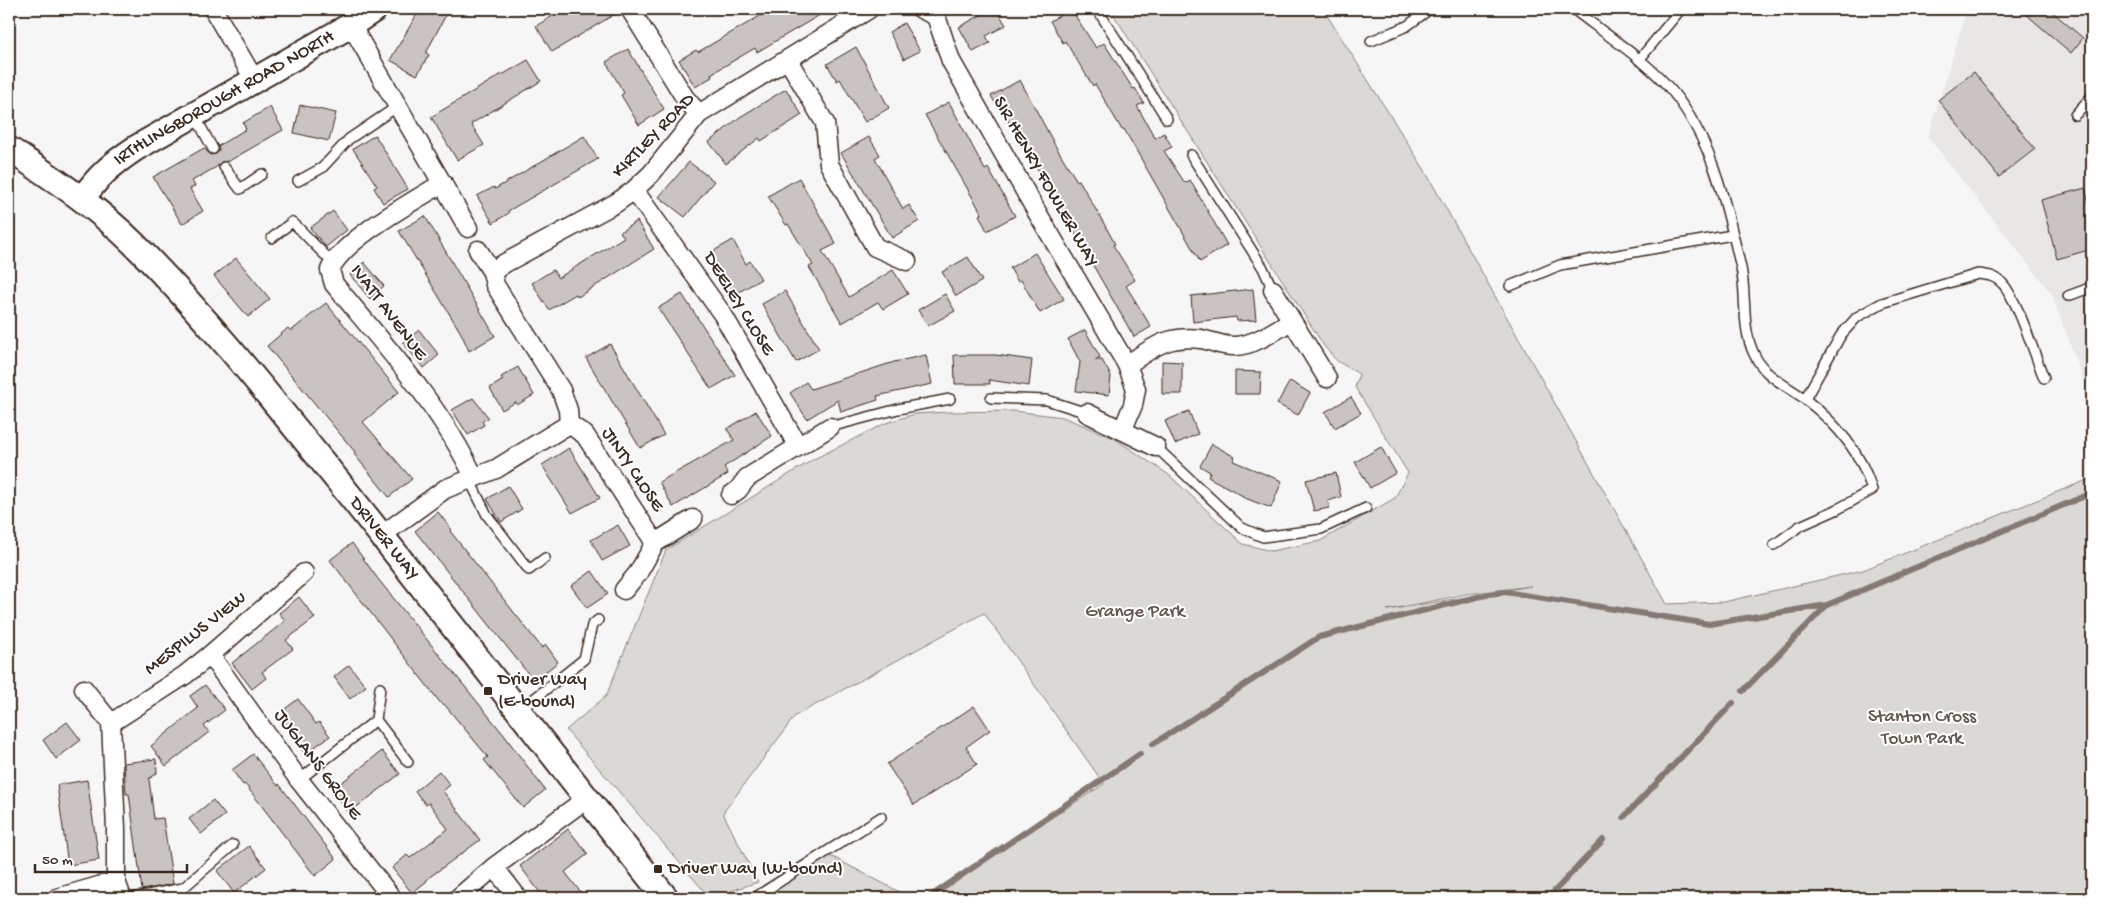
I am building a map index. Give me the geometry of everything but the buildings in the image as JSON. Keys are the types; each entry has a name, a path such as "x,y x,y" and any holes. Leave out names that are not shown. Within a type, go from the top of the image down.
{"main road":[{"name":"IRTHLINGBOROUGH ROAD NORTH","path":"82,199 99,176 115,162 254,79 351,25 375,9"},
{"name":"DRIVER WAY","path":"9,149 82,199 132,242 207,322 382,535 586,799 666,898"}],"street":[{"path":"213,9 254,79"},
{"path":"630,9 685,98 699,114"},
{"name":"KIRTLEY ROAD","path":"492,272 505,262 616,203 651,174 699,114 869,9"},
{"name":"SIR HENRY FOWLER WAY","path":"934,11 951,61 1126,365 1136,390 1133,406 1123,429"},
{"path":"351,25 468,228"},
{"path":"788,60 825,123 828,164 875,247 907,260"},
{"name":"IVATT AVENUE","path":"443,183 381,223 341,253 333,262 330,270 334,284 429,400 459,446 472,478"},
{"name":"DEELEY CLOSE","path":"634,190 724,314 798,446"},
{"path":"382,535 445,490 496,469 569,424 568,410 561,390 495,285 492,272 478,250"},
{"path":"1272,290 1326,378"},
{"path":"1126,365 1171,339 1200,339 1234,347 1261,338 1291,321"},
{"path":"1087,413 1123,429 1156,447"},
{"name":"JINTY CLOSE","path":"569,424 585,435 655,543"},
{"path":"731,495 738,490 746,478 830,428"},
{"name":"JINTY CLOSE","path":"624,590 638,573 655,543 693,519"},
{"name":"MESPILUS VIEW","path":"111,723 185,675 210,656 304,573"},
{"name":"JUGLANS GROVE","path":"210,656 299,780 392,898"},
{"path":"84,690 111,723 116,829 116,881 122,898"},
{"path":"458,898 494,867 586,799"},
{"path":"494,867 518,898"},
{"path":"57,898 116,881"}],"lane":[{"path":"1097,9 1166,119"},
{"path":"1372,42 1407,26 1430,9"},
{"path":"1573,9 1639,60 1671,89 1698,126 1724,192 1732,235 1742,271 1747,332 1753,353 1763,370 1822,413 1847,440 1866,470 1872,490 1836,510 1800,526 1774,545"},
{"path":"1639,60 1682,9"},
{"path":"2075,116 2092,96"},
{"path":"298,181 322,168 349,139 398,106"},
{"path":"194,116 213,149"},
{"path":"1191,155 1263,268 1272,290"},
{"path":"224,167 240,189 262,174"},
{"path":"272,238 292,222 305,233 320,252 333,262"},
{"path":"1510,286 1560,265 1732,235"},
{"path":"1805,399 1841,335 1857,317 1882,303 1978,274 1990,275 2002,283 2012,298 2044,378"},
{"path":"2068,296 2092,287"},
{"path":"991,398 1047,400 1087,413"},
{"path":"830,428 898,409 950,399"},
{"path":"1156,447 1242,528 1264,537 1321,529 1366,508"},
{"path":"472,478 487,515 529,570 545,558"},
{"path":"519,711 584,659 592,625 598,620"},
{"path":"380,688 376,720 408,762"},
{"path":"299,780 376,720"},
{"path":"754,898 881,817"},
{"path":"133,898 183,888 233,845"}],"shaded area":[{"path":"1967,9 2092,9 2092,403 2051,293 1928,137"}],"green space":[{"path":"1110,9 1323,9 1424,169 1667,604 1724,602 1863,570 2092,478 2092,898 928,898 1104,784 984,613 795,716 723,813 758,882 710,898 566,730 606,696 666,550 814,459 886,423 915,414 1014,411 1063,417 1114,438 1169,475 1243,544 1271,551 1320,541 1395,498 1408,473 1355,387 1359,374 1337,361 1324,346","holes":["1531,586 1387,610 1467,594"]},
{"path":"825,853 911,898 754,898"}],"waterway":[{"path":"1743,691 1827,605 2092,493"},
{"path":"1153,744 1319,637 1489,594 1505,592 1709,624 1827,605"},
{"path":"1624,817 1733,703"},
{"path":"928,898 1140,754"},
{"path":"1548,898 1603,840"}],"place":[{"name":"Driver Way (E-bound)","path":"488,691"},
{"name":"Driver Way (W-bound)","path":"658,869"}],"park label":[{"name":"Grange Park","path":"1135,612"},
{"name":"Stanton Cross Town Park","path":"1922,728"}]}
